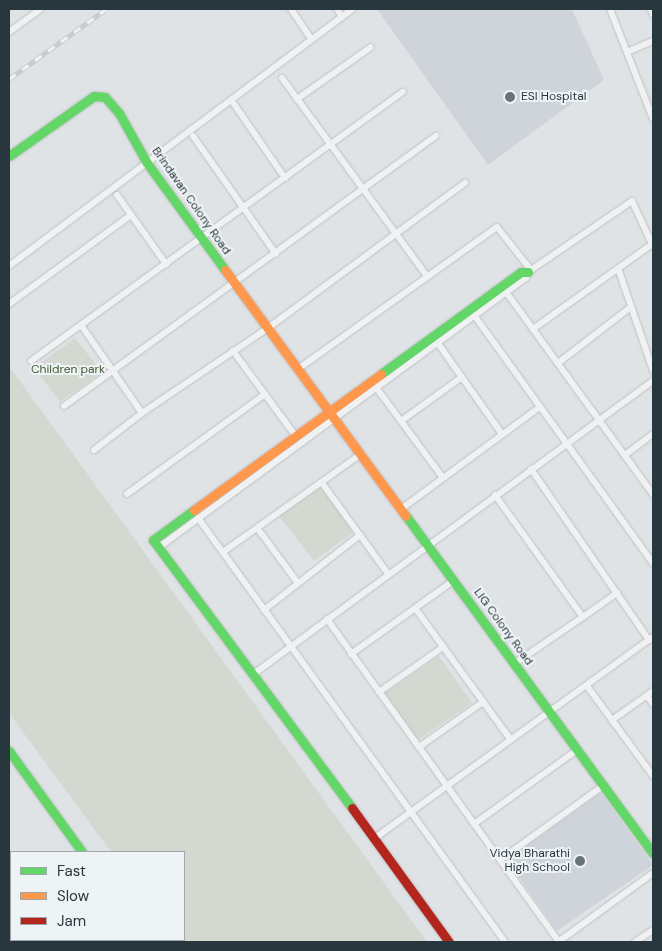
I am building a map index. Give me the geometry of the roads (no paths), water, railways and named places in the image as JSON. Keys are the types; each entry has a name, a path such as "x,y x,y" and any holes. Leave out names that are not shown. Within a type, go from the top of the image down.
{"street":[{"path":"9,32 41,9"},
{"path":"291,9 312,40"},
{"path":"337,9 342,17"},
{"path":"9,266 353,9"},
{"path":"610,9 653,119"},
{"path":"651,9 653,15"},
{"path":"627,52 653,41"},
{"path":"297,99 371,47"},
{"path":"282,78 427,276"},
{"path":"31,360 81,326 403,92"},
{"name":"Brindavan Colony Road","path":"9,156 94,96 105,97 119,113 147,163 331,413"},
{"path":"234,104 285,178"},
{"path":"193,136 276,254"},
{"path":"64,406 234,282 276,254 436,136"},
{"path":"94,450 142,413 268,328 465,183"},
{"path":"117,195 166,264"},
{"path":"450,942 255,673 153,540 295,435 375,386 526,278 530,271 632,201 653,245 533,329"},
{"path":"9,304 131,215"},
{"path":"298,370 497,227 530,271"},
{"path":"618,268 653,370"},
{"path":"158,548 331,413 521,272 530,271"},
{"path":"506,292 653,494"},
{"path":"558,364 631,307"},
{"path":"474,315 653,563"},
{"path":"81,326 142,413"},
{"path":"437,342 502,434"},
{"path":"233,351 295,435"},
{"path":"401,421 462,377"},
{"path":"255,673 495,495 653,382"},
{"path":"375,386 443,478"},
{"path":"127,494 265,394"},
{"path":"401,509 540,407"},
{"name":"LIG Colony Road","path":"331,413 653,853"},
{"path":"625,454 653,434"},
{"path":"223,552 258,529 361,454"},
{"path":"375,838 651,639 531,470"},
{"path":"322,483 388,574"},
{"path":"495,495 583,617"},
{"path":"198,518 505,942"},
{"path":"258,529 298,584"},
{"path":"264,610 360,535"},
{"path":"351,654 453,581"},
{"path":"514,664 617,593"},
{"path":"415,608 511,740"},
{"path":"327,620 558,942 653,874"},
{"path":"379,692 443,647"},
{"path":"587,686 653,776"},
{"path":"612,720 653,691"},
{"path":"647,696 653,704"},
{"path":"419,747 483,702"},
{"path":"474,824 578,750"},
{"path":"9,751 81,851"},
{"path":"500,860 604,785"},
{"path":"635,942 652,932"}],"railway":[{"path":"9,79 106,9"}],"place":[{"name":"ESI Hospital","path":"510,97"},
{"name":"Vidya Bharathi High School","path":"580,861"}],"park label":[{"name":"Children park","path":"68,370"}]}
